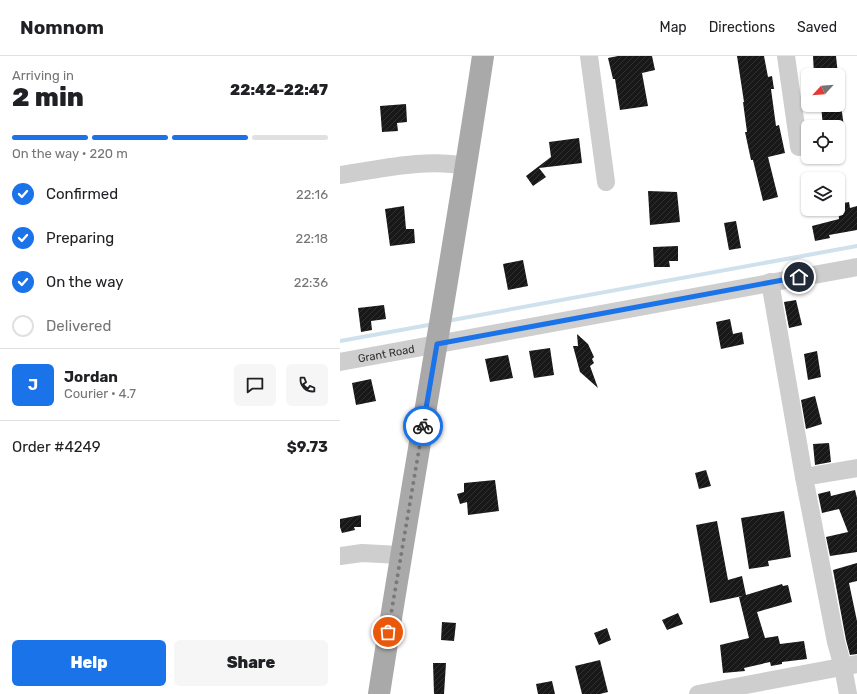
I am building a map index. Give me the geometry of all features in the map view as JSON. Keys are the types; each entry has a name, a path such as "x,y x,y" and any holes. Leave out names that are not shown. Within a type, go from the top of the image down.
{"main road":[{"path":"379,694 400,555 437,344 460,165 483,56"}],"street":[{"path":"589,56 606,182"},
{"path":"786,56 799,147"},
{"path":"340,175 427,163 460,165"},
{"name":"Grant Road","path":"340,362 857,267"},
{"path":"770,282 804,477 836,642 850,665 848,694"},
{"path":"804,477 857,468"},
{"path":"340,556 362,553 400,555"},
{"path":"698,694 850,665"}],"building":[{"path":"618,56 652,56 655,70 642,73 648,106 620,110 615,79 613,79 608,58"},
{"path":"737,56 764,56 768,77 772,76 774,89 771,89 776,126 779,125 785,153 768,157 778,197 763,201 753,160 751,160 745,132 747,132 744,102"},
{"path":"813,56 836,56 837,68 814,68"},
{"path":"406,104 407,122 397,123 398,131 382,132 380,106"},
{"path":"822,112 842,112 843,120 822,120"},
{"path":"579,138 582,163 539,168 546,177 533,186 526,176 551,157 549,142"},
{"path":"648,191 677,192 680,222 650,225"},
{"path":"849,202 850,208 857,206 857,230 829,235 830,238 815,241 812,226 839,219 839,216 845,216 845,203"},
{"path":"404,206 406,229 414,229 415,243 390,246 385,209"},
{"path":"736,221 741,248 729,250 724,223"},
{"path":"678,246 678,261 669,261 670,267 654,267 653,247"},
{"path":"523,260 528,286 508,290 503,264"},
{"path":"796,300 802,325 789,328 784,302"},
{"path":"384,305 386,319 371,321 372,330 361,332 358,308"},
{"path":"730,319 733,334 742,332 744,344 721,349 716,322"},
{"path":"577,334 588,344 594,357 592,359 594,363 590,366 598,388 580,372 573,346 578,346"},
{"path":"550,348 554,375 534,378 529,351"},
{"path":"817,351 821,377 808,380 804,354"},
{"path":"508,355 513,378 490,382 485,359"},
{"path":"371,379 376,401 356,405 352,383"},
{"path":"815,396 822,424 806,429 801,400"},
{"path":"829,443 831,462 815,465 813,444"},
{"path":"706,470 711,486 699,489 695,473"},
{"path":"495,480 499,511 468,515 467,502 460,504 457,494 464,492 464,483"},
{"path":"855,490 857,498 857,552 830,556 826,537 848,532 839,509 822,513 818,494 830,491 831,496"},
{"path":"784,511 791,557 768,561 769,566 749,569 741,518"},
{"path":"361,515 361,527 354,527 355,530 342,533 340,519"},
{"path":"717,521 728,580 742,576 746,595 782,584 783,586 788,585 792,602 757,612 765,638 778,636 780,644 804,641 807,659 782,662 782,664 771,666 770,662 744,668 745,671 723,673 720,645 749,638 739,597 742,596 710,603 696,525"},
{"path":"857,563 857,581 849,583 857,621 857,654 850,655 833,570"},
{"path":"678,613 683,624 667,630 662,620"},
{"path":"442,622 456,623 454,641 441,640"},
{"path":"607,628 611,640 599,645 594,633"},
{"path":"600,660 608,692 600,694 582,694 575,666"},
{"path":"433,663 446,663 444,694 434,694"},
{"path":"552,681 555,694 538,694 536,684"}],"waterway":[{"path":"447,321 857,246"},
{"path":"340,341 434,324"}],"way so far":[{"path":"388,632 423,426"}],"route":[{"path":"423,426 437,344 799,277"}]}
